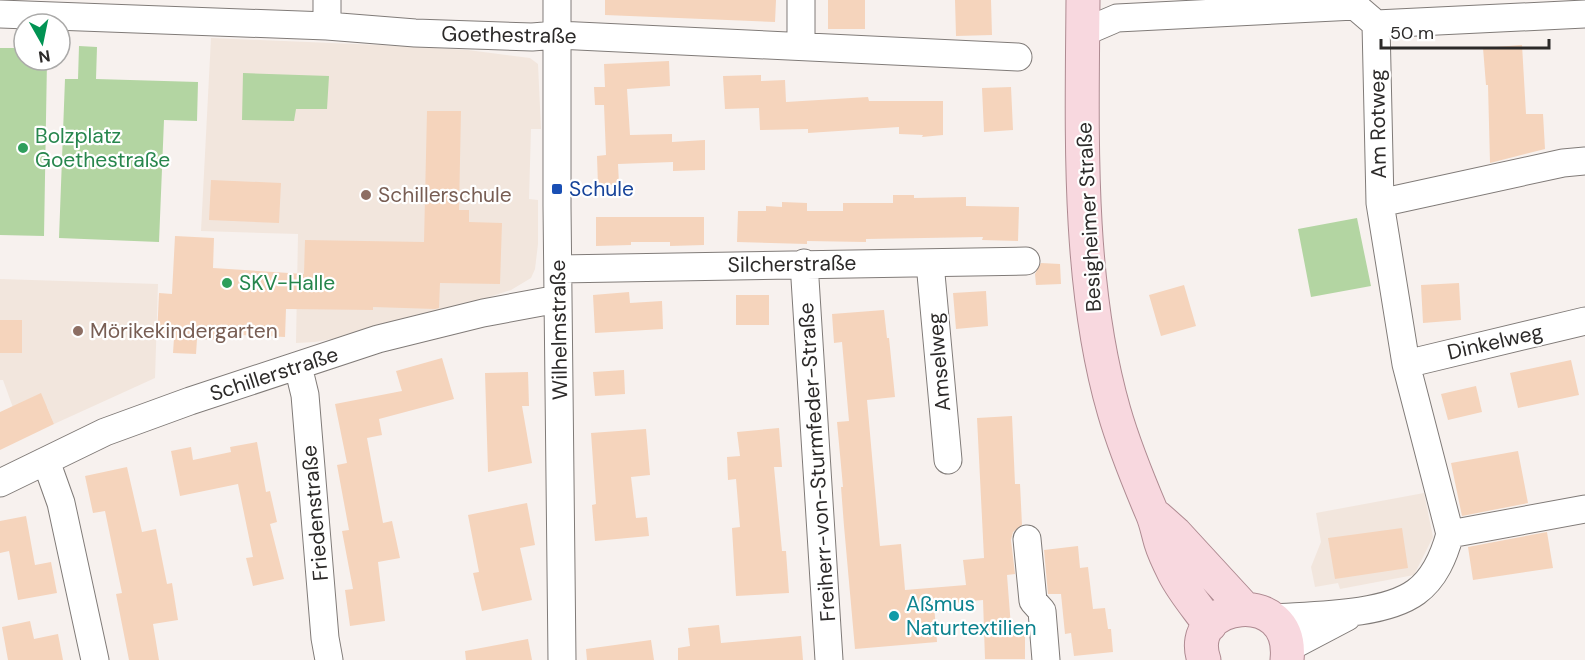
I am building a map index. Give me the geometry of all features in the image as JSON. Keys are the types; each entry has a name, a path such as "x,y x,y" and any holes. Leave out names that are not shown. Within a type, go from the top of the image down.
{"main road":[{"name":"Besigheimer Straße","path":"1083,0 1084,185 1095,316 1114,411 1200,649"},
{"path":"1153,514 1258,613 1283,632 1287,654"},
{"name":"Besigheimer Straße","path":"1200,649 1220,616 1231,610 1258,613"}],"street":[{"name":"Wilhelmstraße","path":"557,0 562,660"},
{"path":"801,0 801,46"},
{"path":"1082,33 1117,18 1355,6 1376,24 1585,14"},
{"name":"Goethestraße","path":"0,14 327,13 415,33 532,37 557,35 1018,57"},
{"name":"Am Rotweg","path":"1376,24 1380,203 1406,364 1450,534"},
{"name":"Am Rotweg","path":"1380,203 1574,162"},
{"name":"Silcherstraße","path":"559,268 1026,261"},
{"name":"Freiherr-von-Sturmfeder-Straße","path":"804,263 829,660"},
{"name":"Amselweg","path":"930,263 948,460"},
{"name":"Schillerstraße","path":"0,483 105,432 190,401 378,339 483,313 558,298"},
{"name":"Dinkelweg","path":"1406,364 1585,321"},
{"name":"Friedenstraße","path":"298,366 305,395 325,639 329,660"},
{"path":"46,461 61,503 95,660"},
{"path":"1258,613 1356,612 1394,602 1414,593 1436,570 1450,534 1585,509"},
{"path":"1027,539 1033,601 1042,611 1046,660"},
{"path":"1287,654 1356,612"}],"shaded area":[{"name":"Schillerschule","path":"211,38 468,50 530,58 538,64 541,129 531,129 529,199 538,200 538,244 535,269 531,278 511,290 468,304 344,337 296,343 298,234 201,231"},
{"name":"Mörikekindergarten","path":"0,279 158,284 155,378 54,424 47,407 24,438 3,380 0,380"},
{"path":"1424,493 1433,537 1414,575 1340,589 1338,583 1315,587 1311,567 1321,542 1316,513"}],"green space":[{"path":"79,46 97,47 96,79 198,82 197,121 164,120 159,242 59,238 65,79 78,79"},
{"name":"Bolzplatz Goethestraße","path":"0,48 12,48 12,72 47,72 44,236 0,235"},
{"path":"243,73 329,76 327,109 296,109 294,121 242,120"},
{"path":"1357,218 1371,286 1311,297 1298,229"}],"building":[{"path":"605,0 776,0 775,22 605,15"},
{"path":"828,0 865,0 865,29 828,29"},
{"path":"955,0 991,0 992,35 956,36"},
{"path":"1522,45 1526,114 1543,114 1545,149 1490,163 1488,85 1486,85 1483,48"},
{"path":"669,61 670,86 627,89 630,135 672,134 672,142 705,140 705,170 673,171 673,162 618,164 619,184 598,186 597,156 606,155 604,105 595,105 594,87 605,87 604,64"},
{"path":"761,75 761,81 785,80 786,102 868,97 869,101 943,101 943,135 922,137 923,135 899,134 899,127 808,133 808,129 760,130 759,108 725,109 723,76"},
{"path":"1011,87 1013,130 984,132 982,88"},
{"path":"427,111 461,111 459,210 469,210 469,222 502,223 500,284 440,283 439,308 435,309 373,307 373,310 286,309 285,337 220,334 220,340 197,339 196,354 173,353 174,338 157,337 159,293 172,294 175,236 214,238 213,268 304,274 305,240 424,242"},
{"path":"211,180 281,183 279,223 209,220"},
{"path":"893,195 914,195 914,198 966,197 966,206 1019,207 1018,241 982,240 983,237 866,239 866,242 807,241 807,244 737,242 738,211 766,211 766,206 782,207 782,202 807,203 807,211 843,211 843,203 893,203"},
{"path":"596,217 704,217 704,245 670,246 670,242 631,242 631,245 596,246"},
{"path":"1041,263 1060,264 1061,284 1036,285 1035,274"},
{"path":"1459,283 1461,320 1423,323 1421,285"},
{"path":"1184,285 1196,326 1161,336 1149,295"},
{"path":"986,291 988,326 956,329 953,293"},
{"path":"629,292 630,303 662,301 663,329 595,333 593,295"},
{"path":"736,295 769,295 769,325 736,325"},
{"path":"884,310 895,397 867,400 880,546 901,544 905,590 966,585 963,560 984,558 977,418 1012,416 1015,484 1020,484 1022,525 1013,532 1011,540 1015,574 1007,575 1011,627 1025,627 1025,659 985,659 983,600 934,605 937,642 855,649 837,422 849,421 842,342 834,343 832,314"},
{"path":"0,320 22,320 22,353 0,353"},
{"path":"442,358 454,399 379,419 382,435 367,438 383,523 392,521 400,558 378,562 385,621 350,626 345,590 353,589 342,531 349,530 337,465 347,463 335,404 402,391 396,371"},
{"path":"1571,360 1579,395 1518,408 1510,373"},
{"path":"624,370 625,394 595,396 593,372"},
{"path":"528,372 529,406 522,406 532,463 488,472 485,373"},
{"path":"1476,386 1482,412 1448,420 1441,394"},
{"path":"41,393 54,424 0,450 0,412"},
{"path":"779,428 782,467 774,467 782,551 786,551 789,593 736,596 732,528 740,527 736,479 728,480 727,457 740,456 737,432"},
{"path":"646,429 650,475 631,477 636,518 647,517 649,536 595,541 592,505 596,504 591,433"},
{"path":"257,442 266,492 270,491 277,522 270,524 284,579 253,586 246,558 253,557 238,484 180,496 171,451 191,447 193,460 231,452 230,447"},
{"path":"1518,451 1528,503 1462,516 1451,463"},
{"path":"127,467 142,532 156,529 167,584 172,583 178,620 153,624 159,660 129,660 116,594 122,593 105,511 93,513 85,476"},
{"path":"527,503 535,545 520,548 532,600 482,611 473,573 479,572 468,515"},
{"path":"26,516 35,565 51,562 57,593 18,600 9,551 0,553 0,521"},
{"path":"1402,528 1408,568 1335,579 1328,538"},
{"path":"1547,532 1553,568 1473,580 1468,547"},
{"path":"1078,546 1080,568 1088,567 1093,609 1105,608 1108,629 1111,629 1113,652 1074,656 1071,633 1065,634 1061,594 1048,594 1044,550"},
{"path":"30,621 34,639 58,634 63,660 8,660 2,627"},
{"path":"719,625 721,643 801,636 803,660 678,660 678,648 690,646 688,628"},
{"path":"528,639 532,660 466,660 465,651"},
{"path":"651,640 654,660 587,660 586,649"}],"place":[{"name":"Bolzplatz Goethestraße","path":"23,148"},
{"name":"Schule","path":"557,189"},
{"name":"Schillerschule","path":"366,195"},
{"name":"SKV-Halle","path":"227,283"},
{"name":"Mörikekindergarten","path":"78,331"},
{"name":"Aßmus Naturtextilien","path":"894,616"}]}
